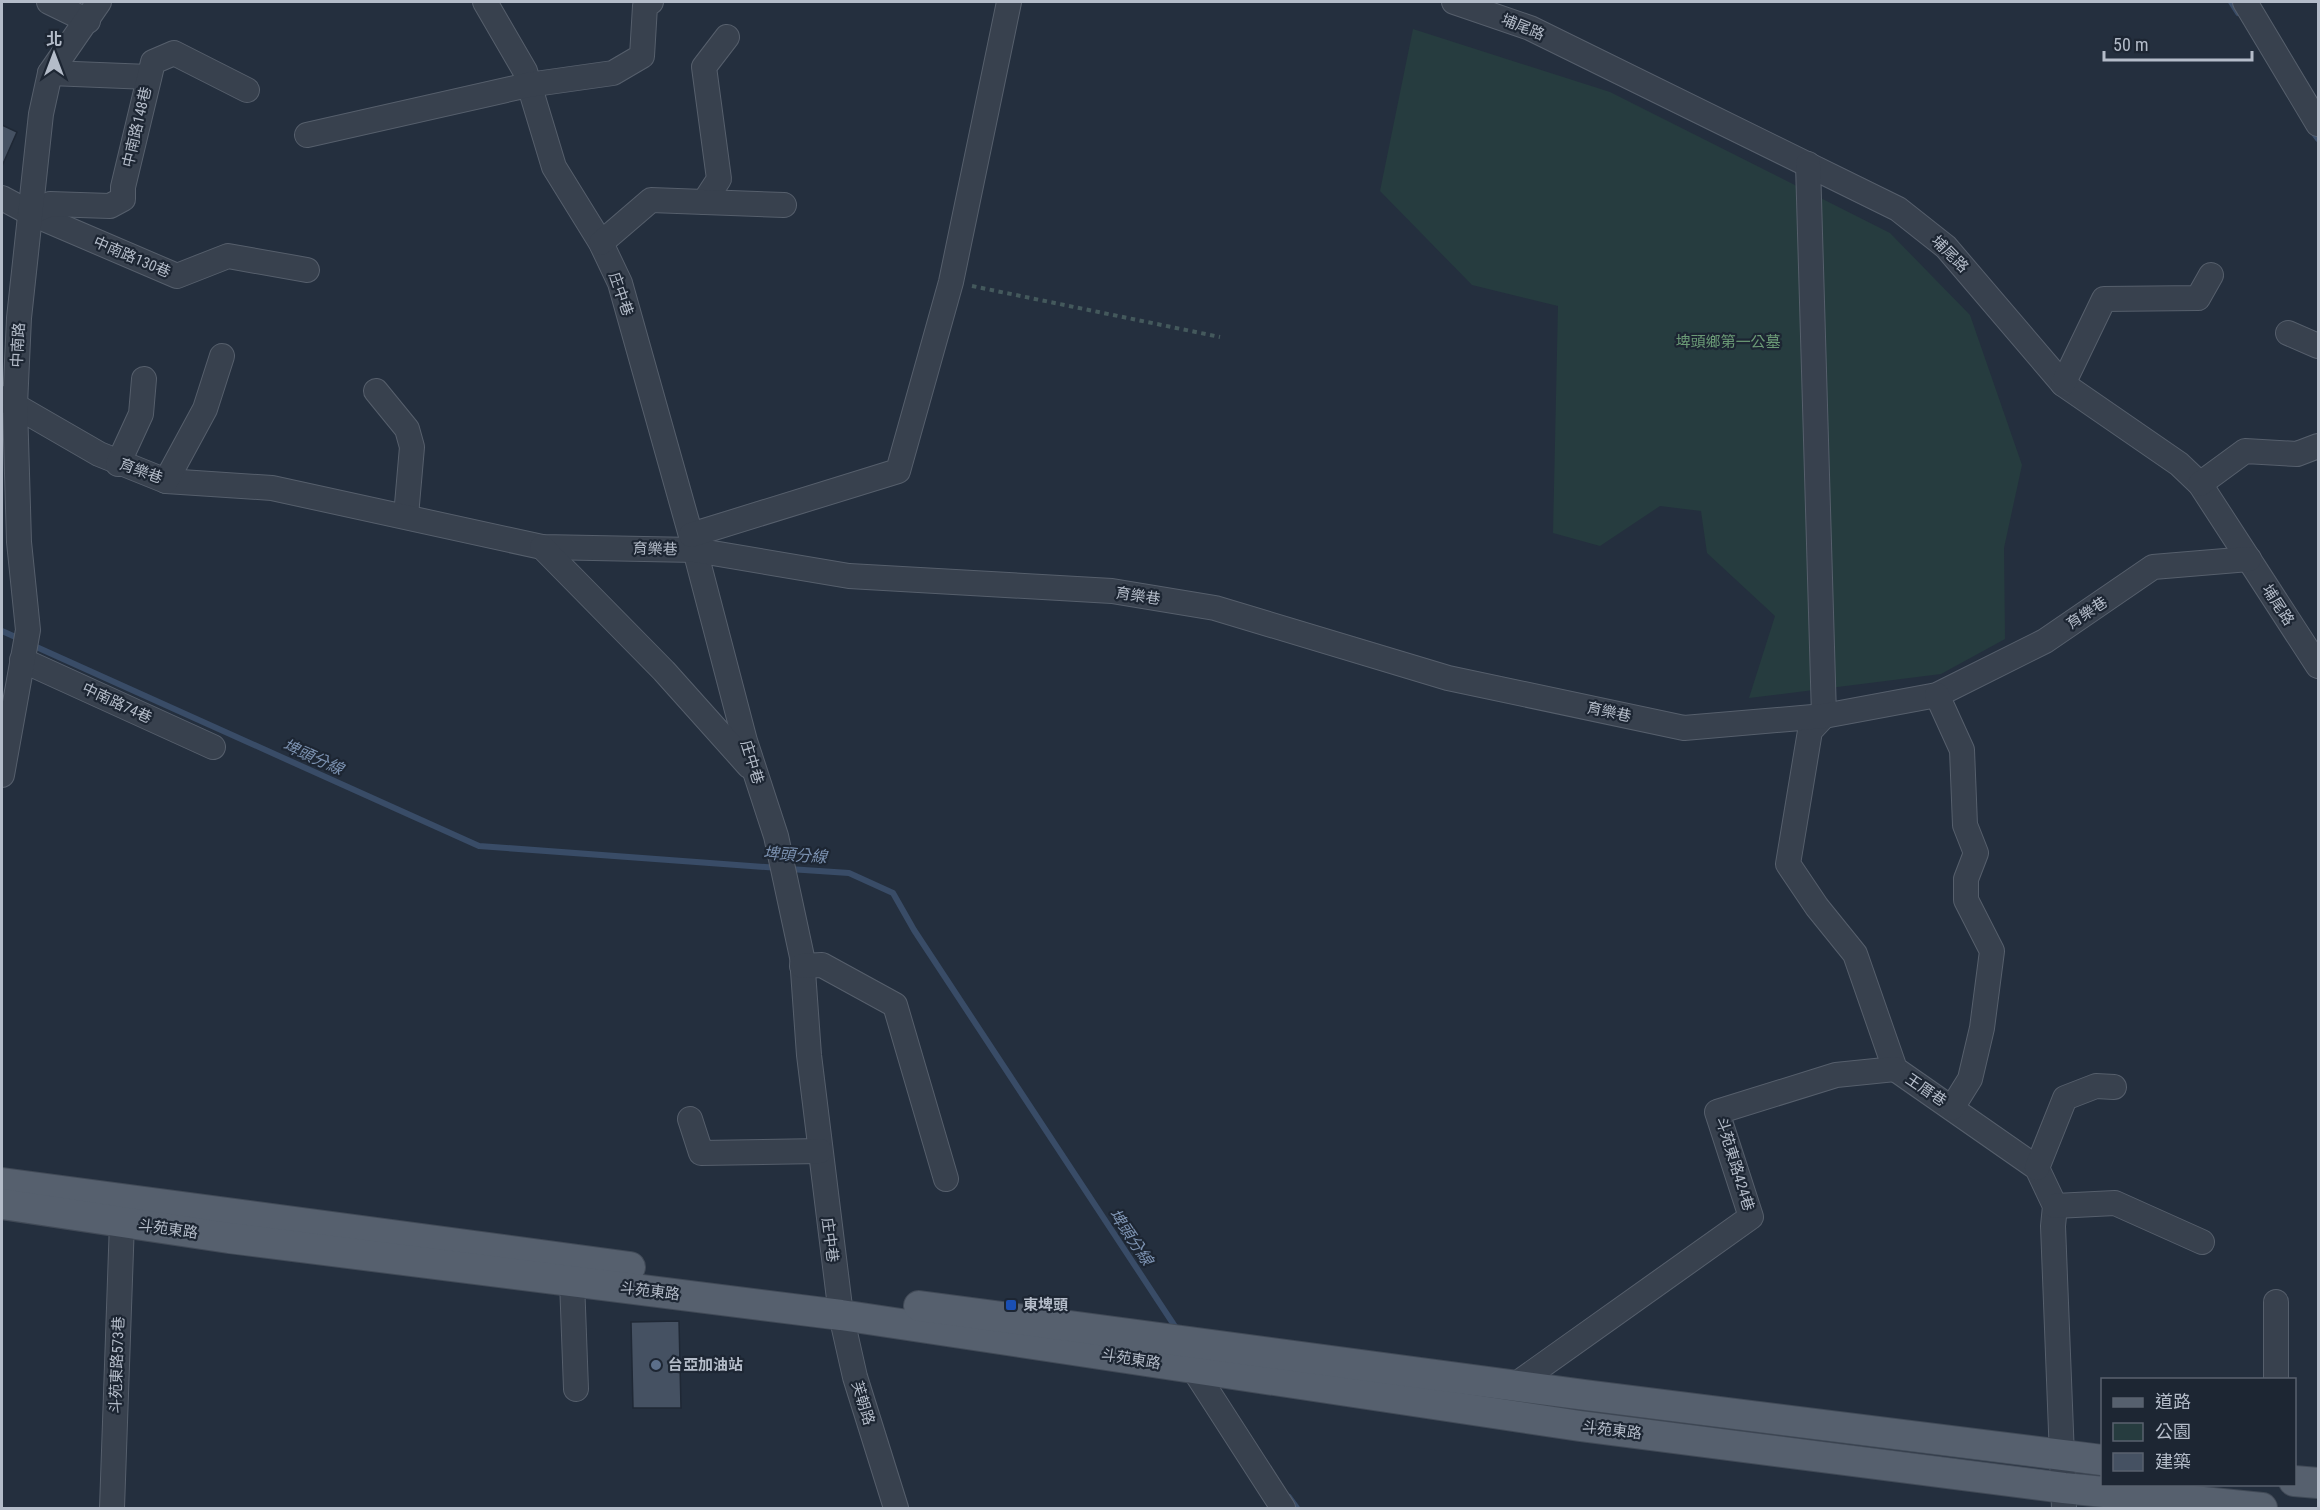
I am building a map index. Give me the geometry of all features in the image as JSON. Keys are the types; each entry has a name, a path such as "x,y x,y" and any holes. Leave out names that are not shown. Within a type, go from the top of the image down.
{"main road":[{"name":"斗苑東路","path":"2,1183 282,1232 592,1277 1174,1340 2101,1460"},
{"name":"斗苑東路","path":"2,1204 122,1222 282,1232"},
{"name":"斗苑東路","path":"839,1305 1195,1369 2064,1498 2262,1509"},
{"path":"2296,1481 2319,1483"}],"street":[{"name":"庄中巷","path":"485,2 525,71 554,166 601,243 620,283 755,772 776,836 802,966 820,1150 839,1305"},
{"path":"306,135 528,85 613,73 642,56 645,6 651,2"},
{"path":"693,543 898,471 951,282 1009,2"},
{"name":"埔尾路","path":"1454,2 1530,28 1898,209 1946,246 2063,384 2179,464 2200,484 2319,666"},
{"path":"2246,2 2319,124"},
{"path":"53,3 93,11"},
{"name":"中南路","path":"2,776 27,630 8,401 40,114 50,73 93,11"},
{"path":"704,202 719,179 704,67 727,37"},
{"name":"中南路148巷","path":"30,213 50,204 110,206 123,200 123,187 153,62 174,53 247,90"},
{"path":"50,73 148,77"},
{"path":"1808,164 1824,716"},
{"name":"中南路130巷","path":"2,198 30,213 177,276 228,256 306,270"},
{"path":"601,243 651,200 784,205"},
{"path":"2063,384 2104,299 2198,298 2211,275"},
{"path":"2288,333 2319,346"},
{"path":"165,481 205,409 222,356"},
{"path":"118,464 141,414 144,379"},
{"path":"376,391 407,429 411,447 406,516"},
{"name":"育樂巷","path":"8,401 118,464 165,481 272,488 542,547 693,543 849,576 1112,591 1215,608 1448,678 1684,728 1824,716 1937,695 2045,641 2153,567 2248,560"},
{"path":"2200,484 2245,451 2297,454 2319,446"},
{"path":"542,547 664,671 755,772"},
{"name":"中南路74巷","path":"22,660 213,747"},
{"path":"1937,695 1962,750 1965,825 1976,853 1966,879 1966,900 1992,951 1982,1028 1970,1079 1952,1108"},
{"name":"王厝巷","path":"1824,716 1810,731 1788,864 1817,907 1856,954 1895,1069 2037,1168 2055,1206 2053,1226 2064,1498"},
{"path":"802,966 822,965 895,1005 946,1179"},
{"name":"斗苑東路424巷","path":"1515,1385 1751,1217 1717,1112 1836,1075 1895,1069"},
{"path":"2037,1168 2066,1098 2096,1086 2114,1087"},
{"path":"690,1119 701,1153 820,1150"},
{"path":"2055,1206 2115,1203 2202,1242"},
{"name":"斗苑東路573巷","path":"112,1509 122,1222"},
{"path":"576,1389 592,1277"},
{"path":"2276,1302 2276,1378"},
{"name":"芙朝路","path":"839,1305 855,1377 896,1509"},
{"path":"1174,1340 1195,1369 1282,1509"}],"path":[{"path":"951,282 1220,337"}],"green space":[{"name":"埤頭鄉第一公墓","path":"1413,29 1610,92 1890,233 1970,315 2022,465 2004,548 2005,639 1941,674 1749,698 1775,616 1707,553 1701,511 1660,506 1600,546 1553,533 1558,306 1472,285 1380,191"}],"building":[{"path":"2,125 17,132 2,166"},
{"name":"台亞加油站","path":"679,1321 681,1408 633,1408 631,1322"}],"waterway":[{"path":"2231,2 2238,13"},
{"path":"2310,128 2318,139"},
{"name":"埤頭分線","path":"2,631 20,639"},
{"name":"埤頭分線","path":"32,645 479,846 779,868"},
{"name":"埤頭分線","path":"789,869 849,873 893,893 914,930 1178,1331"},
{"name":"埤頭分線","path":"1289,1497 1297,1508"}],"place":[{"name":"東埤頭","path":"1011,1305"},
{"name":"台亞加油站","path":"656,1365"}]}
